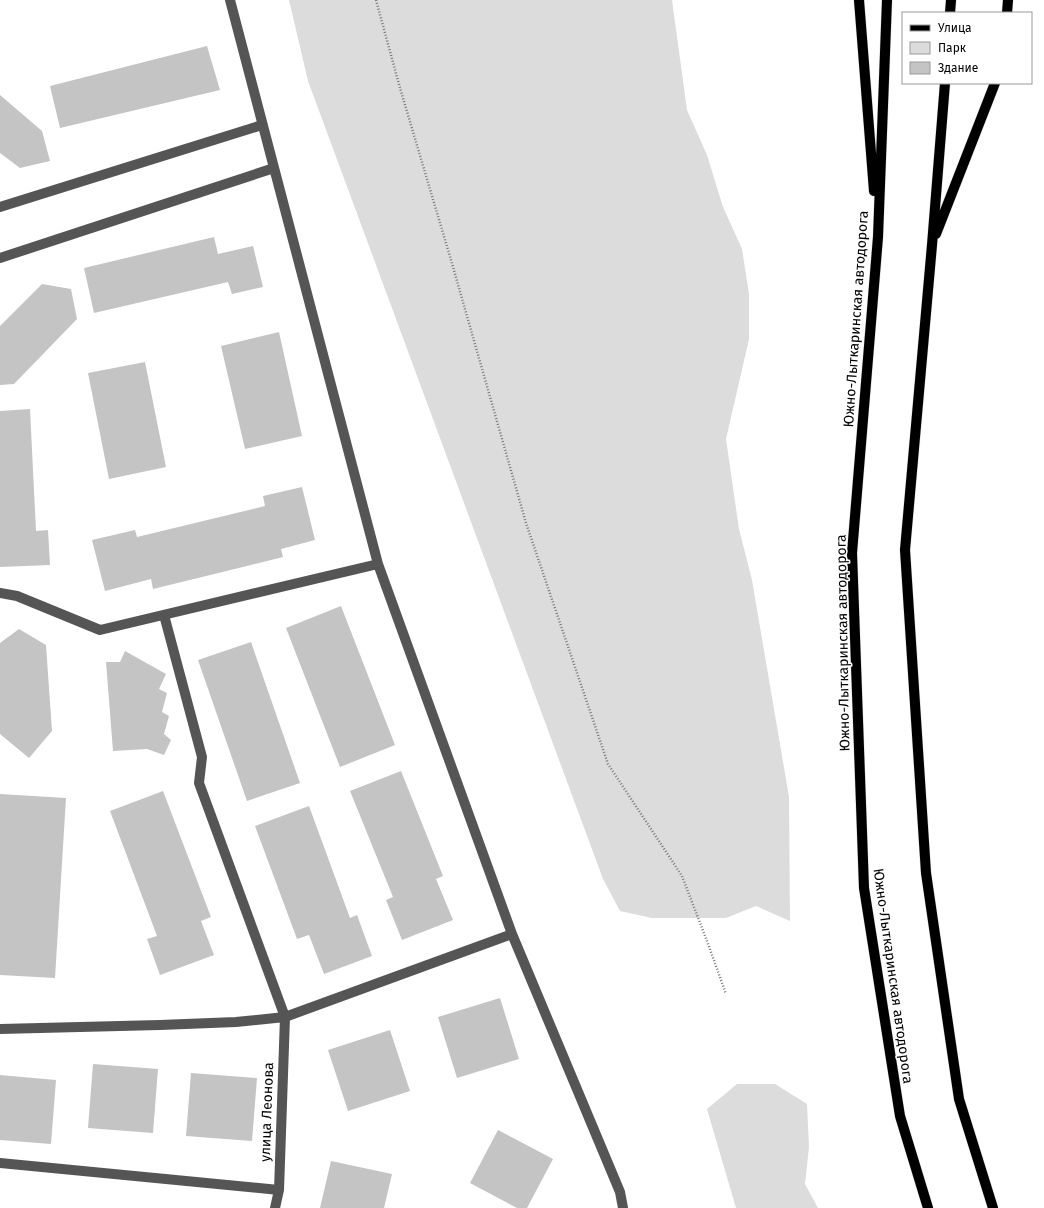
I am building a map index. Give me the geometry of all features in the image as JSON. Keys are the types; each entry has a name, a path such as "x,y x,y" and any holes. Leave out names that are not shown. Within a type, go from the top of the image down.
{"main road":[{"path":"859,0 878,237"},
{"name":"Южно-Лыткаринская автодорога","path":"887,0 878,237 852,553 864,888 900,1116 928,1208"},
{"path":"950,12 951,0"},
{"path":"1006,12 1008,0"},
{"path":"944,84 932,245 905,550 926,873 959,1099 993,1208"},
{"path":"932,245 995,84"}],"lane":[{"path":"230,0 378,564 512,934 620,1192 623,1208"},
{"path":"0,207 262,125"},
{"path":"0,258 274,168"},
{"path":"0,593 17,596 100,630 378,564"},
{"path":"164,615 202,757 199,783 285,1018"},
{"path":"0,1029 168,1025 285,1018 512,934"},
{"name":"улица Леонова","path":"275,1208 279,1190 285,1018"},
{"path":"0,1163 279,1190"}],"path":[{"path":"376,0 526,523 608,764 682,876 726,994"}],"green space":[{"path":"289,0 672,0 687,110 707,155 723,207 742,249 749,294 749,339 726,439 739,529 752,580 789,797 790,921 756,906 726,918 652,918 620,911 603,879 308,81"},
{"path":"737,1084 775,1084 807,1104 809,1147 805,1184 818,1208 736,1208 707,1109"}],"building":[{"path":"207,46 220,90 60,128 50,86"},
{"path":"0,95 42,131 50,161 20,168 0,153"},
{"path":"214,237 218,254 253,246 263,287 232,294 228,282 94,313 84,268"},
{"path":"42,284 71,289 77,319 14,384 0,385 0,326"},
{"path":"279,332 302,436 245,449 221,346"},
{"path":"145,362 166,467 109,479 88,373"},
{"path":"30,409 36,531 48,530 50,565 0,567 0,411"},
{"path":"302,487 315,540 281,549 283,557 153,589 151,579 105,591 92,540 135,530 137,537 265,506 263,496"},
{"path":"341,606 395,745 340,767 286,628"},
{"path":"19,629 46,645 52,731 29,758 0,734 0,643"},
{"path":"251,642 300,783 247,801 198,660"},
{"path":"125,651 166,674 159,689 167,693 162,712 169,716 164,734 171,740 164,755 147,749 113,751 106,662 120,662"},
{"path":"401,771 443,876 436,879 453,920 402,940 386,900 393,897 350,791"},
{"path":"163,791 211,917 201,921 214,955 160,975 147,939 157,936 110,811"},
{"path":"0,794 66,798 55,978 0,975"},
{"path":"309,806 350,918 357,915 372,956 324,974 309,935 297,939 255,826"},
{"path":"500,998 519,1059 457,1078 438,1017"},
{"path":"390,1030 410,1091 348,1111 328,1050"},
{"path":"93,1064 158,1069 153,1133 88,1128"},
{"path":"191,1073 257,1078 252,1141 186,1136"},
{"path":"0,1075 56,1080 51,1144 0,1140"},
{"path":"498,1130 553,1159 527,1208 517,1208 470,1183"},
{"path":"331,1161 392,1174 384,1208 320,1208"}]}
